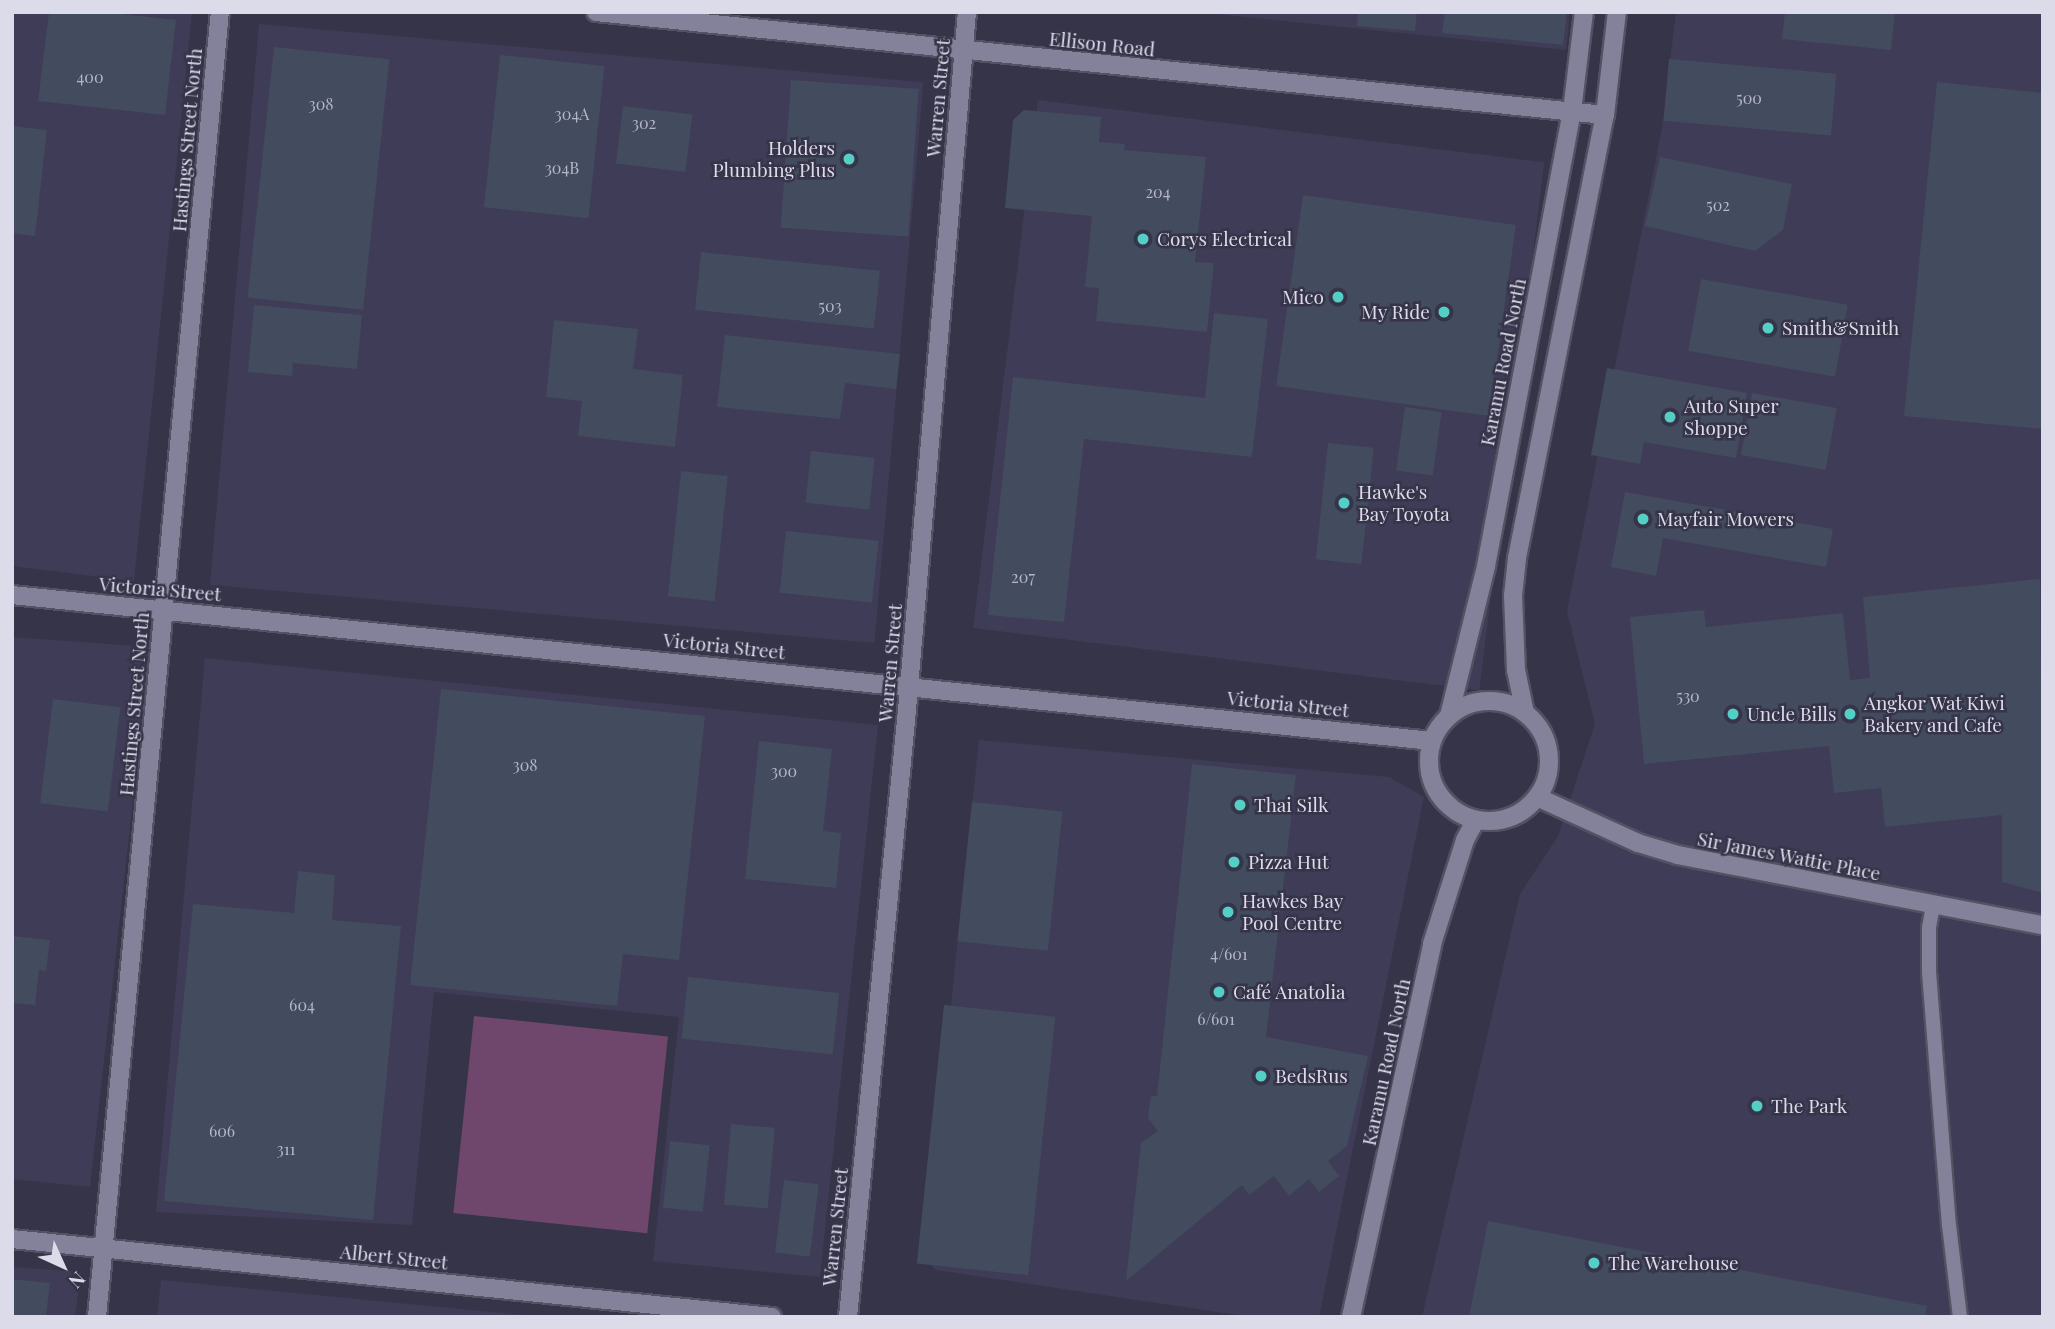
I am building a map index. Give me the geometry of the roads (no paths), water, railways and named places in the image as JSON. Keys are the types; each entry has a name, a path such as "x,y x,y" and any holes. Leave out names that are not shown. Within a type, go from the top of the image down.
{"street":[{"name":"Hastings Street North","path":"97,1317 220,12"},
{"name":"Ellison Road","path":"596,12 1605,115"},
{"name":"Warren Street","path":"848,1317 909,687 967,12"},
{"name":"Karamu Road North","path":"1449,716 1486,566 1572,111 1584,12"},
{"path":"1525,713 1516,670 1513,596 1517,558 1605,115 1617,12"},
{"name":"Victoria Street","path":"12,595 1432,741"},
{"path":"1492,700 1514,705 1525,713 1544,735 1549,756 1547,778 1537,797 1511,817 1475,821 1454,811 1437,792 1428,767 1432,741 1440,724 1449,716 1473,702 1492,700"},
{"name":"Sir James Wattie Place","path":"1537,797 1637,843 1678,855 2043,925"},
{"name":"Karamu Road North","path":"1351,1317 1432,944 1465,840 1475,821"},
{"name":"Albert Street","path":"12,1238 772,1317"}],"lane":[{"path":"1933,905 1929,928 1929,972 1949,1225 1961,1317"}],"place":[{"name":"Holders Plumbing Plus","path":"849,159"},
{"name":"Corys Electrical","path":"1143,239"},
{"name":"Mico","path":"1338,297"},
{"name":"My Ride","path":"1444,312"},
{"name":"Smith&Smith","path":"1768,328"},
{"name":"Auto Super Shoppe","path":"1670,417"},
{"name":"Hawke's Bay Toyota","path":"1344,503"},
{"name":"Mayfair Mowers","path":"1643,519"},
{"name":"Uncle Bills","path":"1733,714"},
{"name":"Angkor Wat Kiwi Bakery and Cafe","path":"1850,714"},
{"name":"Thai Silk","path":"1240,805"},
{"name":"Pizza Hut","path":"1234,862"},
{"name":"Hawkes Bay Pool Centre","path":"1228,912"},
{"name":"Café Anatolia","path":"1219,992"},
{"name":"BedsRus","path":"1261,1076"},
{"name":"The Park","path":"1757,1106"},
{"name":"The Warehouse","path":"1594,1263"}]}
